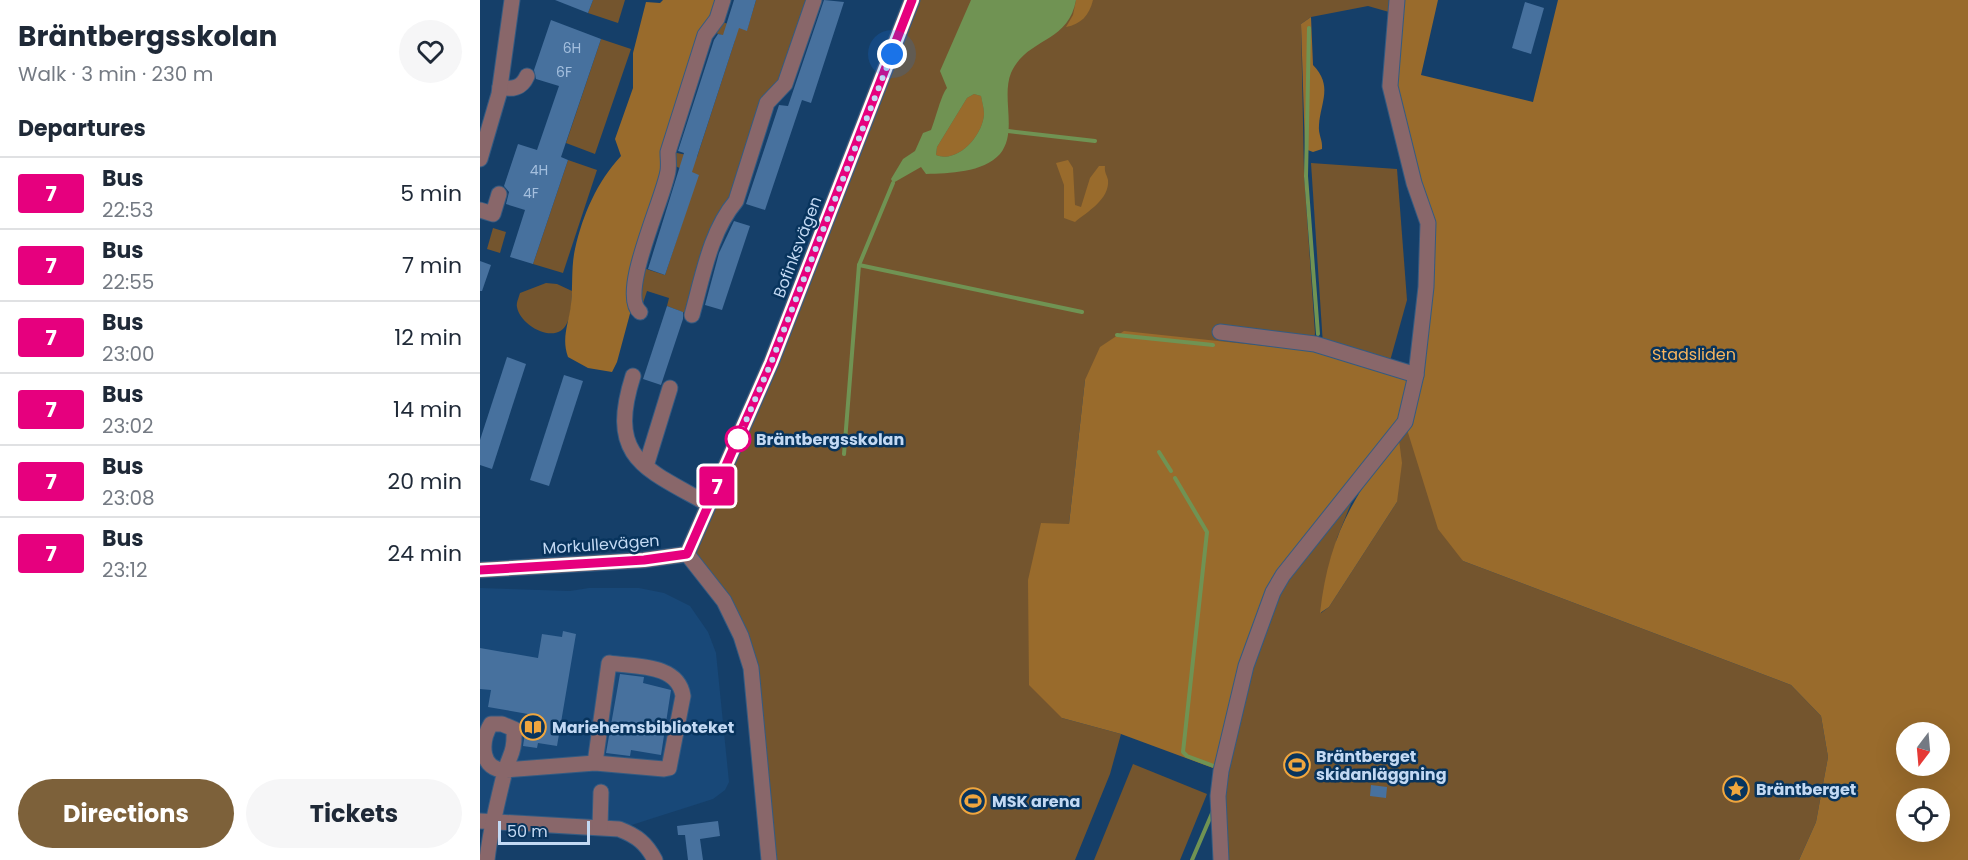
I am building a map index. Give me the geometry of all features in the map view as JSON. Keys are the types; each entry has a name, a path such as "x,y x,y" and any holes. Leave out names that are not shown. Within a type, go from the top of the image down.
{"street":[{"path":"480,159 500,87 512,0"},
{"path":"640,312 633,300 636,271 668,170 668,152 705,35 717,19 723,0"},
{"path":"692,315 716,234 726,213 736,201 767,103 784,84 814,0"},
{"name":"Bofinksvägen","path":"687,554 771,363 912,0"},
{"path":"1221,860 1218,795 1221,771 1246,666 1273,592 1283,575 1405,422 1416,375 1426,287 1428,223 1414,183 1390,87 1397,0"},
{"path":"500,87 522,85 527,76"},
{"path":"480,210 493,214 499,194"},
{"path":"1220,332 1315,344 1345,351 1416,375"},
{"path":"633,376 622,414 624,431 636,458 708,504"},
{"path":"646,466 670,388"},
{"path":"687,554 724,601 741,636 751,668 769,860"},
{"name":"Morkullevägen","path":"480,570 644,560 687,554"},
{"path":"487,860 486,822 506,770 595,763 634,768 669,768 682,696 681,688 671,675 661,670 609,663 595,763"},
{"path":"600,827 601,792"},
{"path":"486,822 619,829 635,835 646,844 655,860"}],"shaded area":[{"path":"593,0 625,0 618,23 588,13"},
{"path":"756,0 810,0 737,190 685,313 667,306 669,298 647,291 641,309 640,267 665,275 698,175 672,165 672,152 697,157 735,40 716,33 719,21 747,30"},
{"path":"912,0 1397,0 1396,14 1368,6 1311,17 1301,24 1304,173 1315,333 1313,351 1085,380 1069,524 1062,718 1121,734 1110,774 1075,860 769,860 741,636 687,554"},
{"path":"971,0 1076,0 1072,14 1065,25 1018,61 1011,73 1008,83 1008,136 1000,154 984,165 965,171 926,174 921,167 893,183 891,179 903,159 915,151 923,133 931,130 947,88 940,71","holes":["974,94 981,96 983,122 974,139 961,152 944,157 936,155 937,147 967,98"]},
{"path":"601,39 631,49 595,154 566,143"},
{"path":"568,160 597,170 563,273 533,264"},
{"path":"1311,163 1397,169 1407,300 1390,361 1323,345"},
{"path":"493,228 506,232 500,253 487,249"},
{"path":"546,283 557,284 572,291 569,319 562,330 555,333 539,331 525,321 517,307 520,293"},
{"path":"1405,422 1463,561 1791,685 1821,716 1828,757 1816,822 1799,860 1221,860 1218,796 1273,592","holes":["1379,464 1397,502 1329,607 1321,613 1337,538 1352,501"]},
{"path":"480,588 570,591 589,588 639,588 664,593 690,606 708,632 716,653 729,782 725,790 713,799 619,829 480,821"},
{"path":"1133,764 1207,794 1180,860 1094,860"}],"green space":[{"path":"663,0 723,0 705,35 617,362 612,372 588,368 568,357 565,343 571,304 575,249 592,199 612,166 621,156 615,139 633,88 633,53 646,2 660,3"},
{"path":"1076,0 1093,0 1084,18 1066,27 1073,15"},
{"name":"Stadsliden","path":"1397,0 1438,0 1421,75 1533,102 1558,0 1968,0 1968,860 1799,860 1816,822 1828,757 1821,716 1791,685 1463,561 1438,529 1405,423 1273,592 1221,771 1121,734 1062,718 1029,685 1028,580 1041,523 1069,524 1085,380 1100,347 1124,331 1313,351 1416,375 1428,223 1394,109"},
{"path":"1311,17 1313,65 1323,80 1324,87 1319,125 1322,149 1313,152 1305,149 1301,24"},
{"path":"974,94 981,96 984,114 979,131 961,152 944,157 936,155 937,147 967,98"},
{"path":"1068,160 1073,168 1075,205 1081,207 1090,178 1099,166 1105,166 1108,180 1108,187 1102,199 1075,222 1064,218 1064,185 1056,163"},
{"path":"1399,440 1402,463 1397,502 1329,607 1320,613 1329,563 1345,520 1355,499"}],"building":[{"path":"555,0 593,0 588,13"},
{"path":"734,0 756,0 747,31 739,28 692,172 699,175 665,275 648,269 684,153 678,151 714,40 718,34 723,35"},
{"path":"824,0 844,2 811,103 802,100 765,210 746,204 779,105 788,106"},
{"path":"1525,2 1544,8 1531,54 1512,48"},
{"path":"551,20 601,39 561,157 568,160 533,264 510,257 525,210 506,204 509,192 504,186 518,144 537,150 559,86 536,79 534,70"},
{"path":"734,221 750,226 722,310 705,305 719,253"},
{"path":"480,261 491,265 482,291 480,291"},
{"path":"667,306 683,312 683,319 661,385 643,379"},
{"path":"507,357 526,364 492,469 480,465 480,440"},
{"path":"564,375 583,381 549,486 530,480"},
{"path":"563,631 576,634 557,746 538,743 537,748 523,746 528,714 488,707 491,690 480,689 480,648 538,658 542,634 562,637"},
{"path":"620,674 644,677 643,683 671,690 661,755 631,750 630,756 606,753"},
{"path":"1371,785 1387,787 1386,798 1370,796"},
{"path":"718,821 720,836 700,839 703,860 688,860 685,835 678,835 677,826"}],"waterway":[{"path":"1309,28 1306,176 1318,334"},
{"path":"1008,131 1095,141"},
{"path":"844,454 859,265 893,183"},
{"path":"859,265 1082,312"},
{"path":"1117,335 1213,345"},
{"path":"1159,452 1171,471"},
{"path":"1175,478 1207,532 1183,752 1187,756 1219,768"},
{"path":"1192,860 1213,811"}],"bus line":[{"name":"7","path":"480,570 644,560 687,554 695,531 771,363 876,98 912,0"}],"place":[{"name":"Bräntbergsskolan","path":"738,439"},
{"name":"Mariehemsbiblioteket","path":"533,727"},
{"name":"Bräntberget skidanläggning","path":"1297,765"},
{"name":"Bräntberget","path":"1736,789"},
{"name":"MSK arena","path":"973,801"}],"route":[{"path":"738,439 771,363 892,54"}]}
